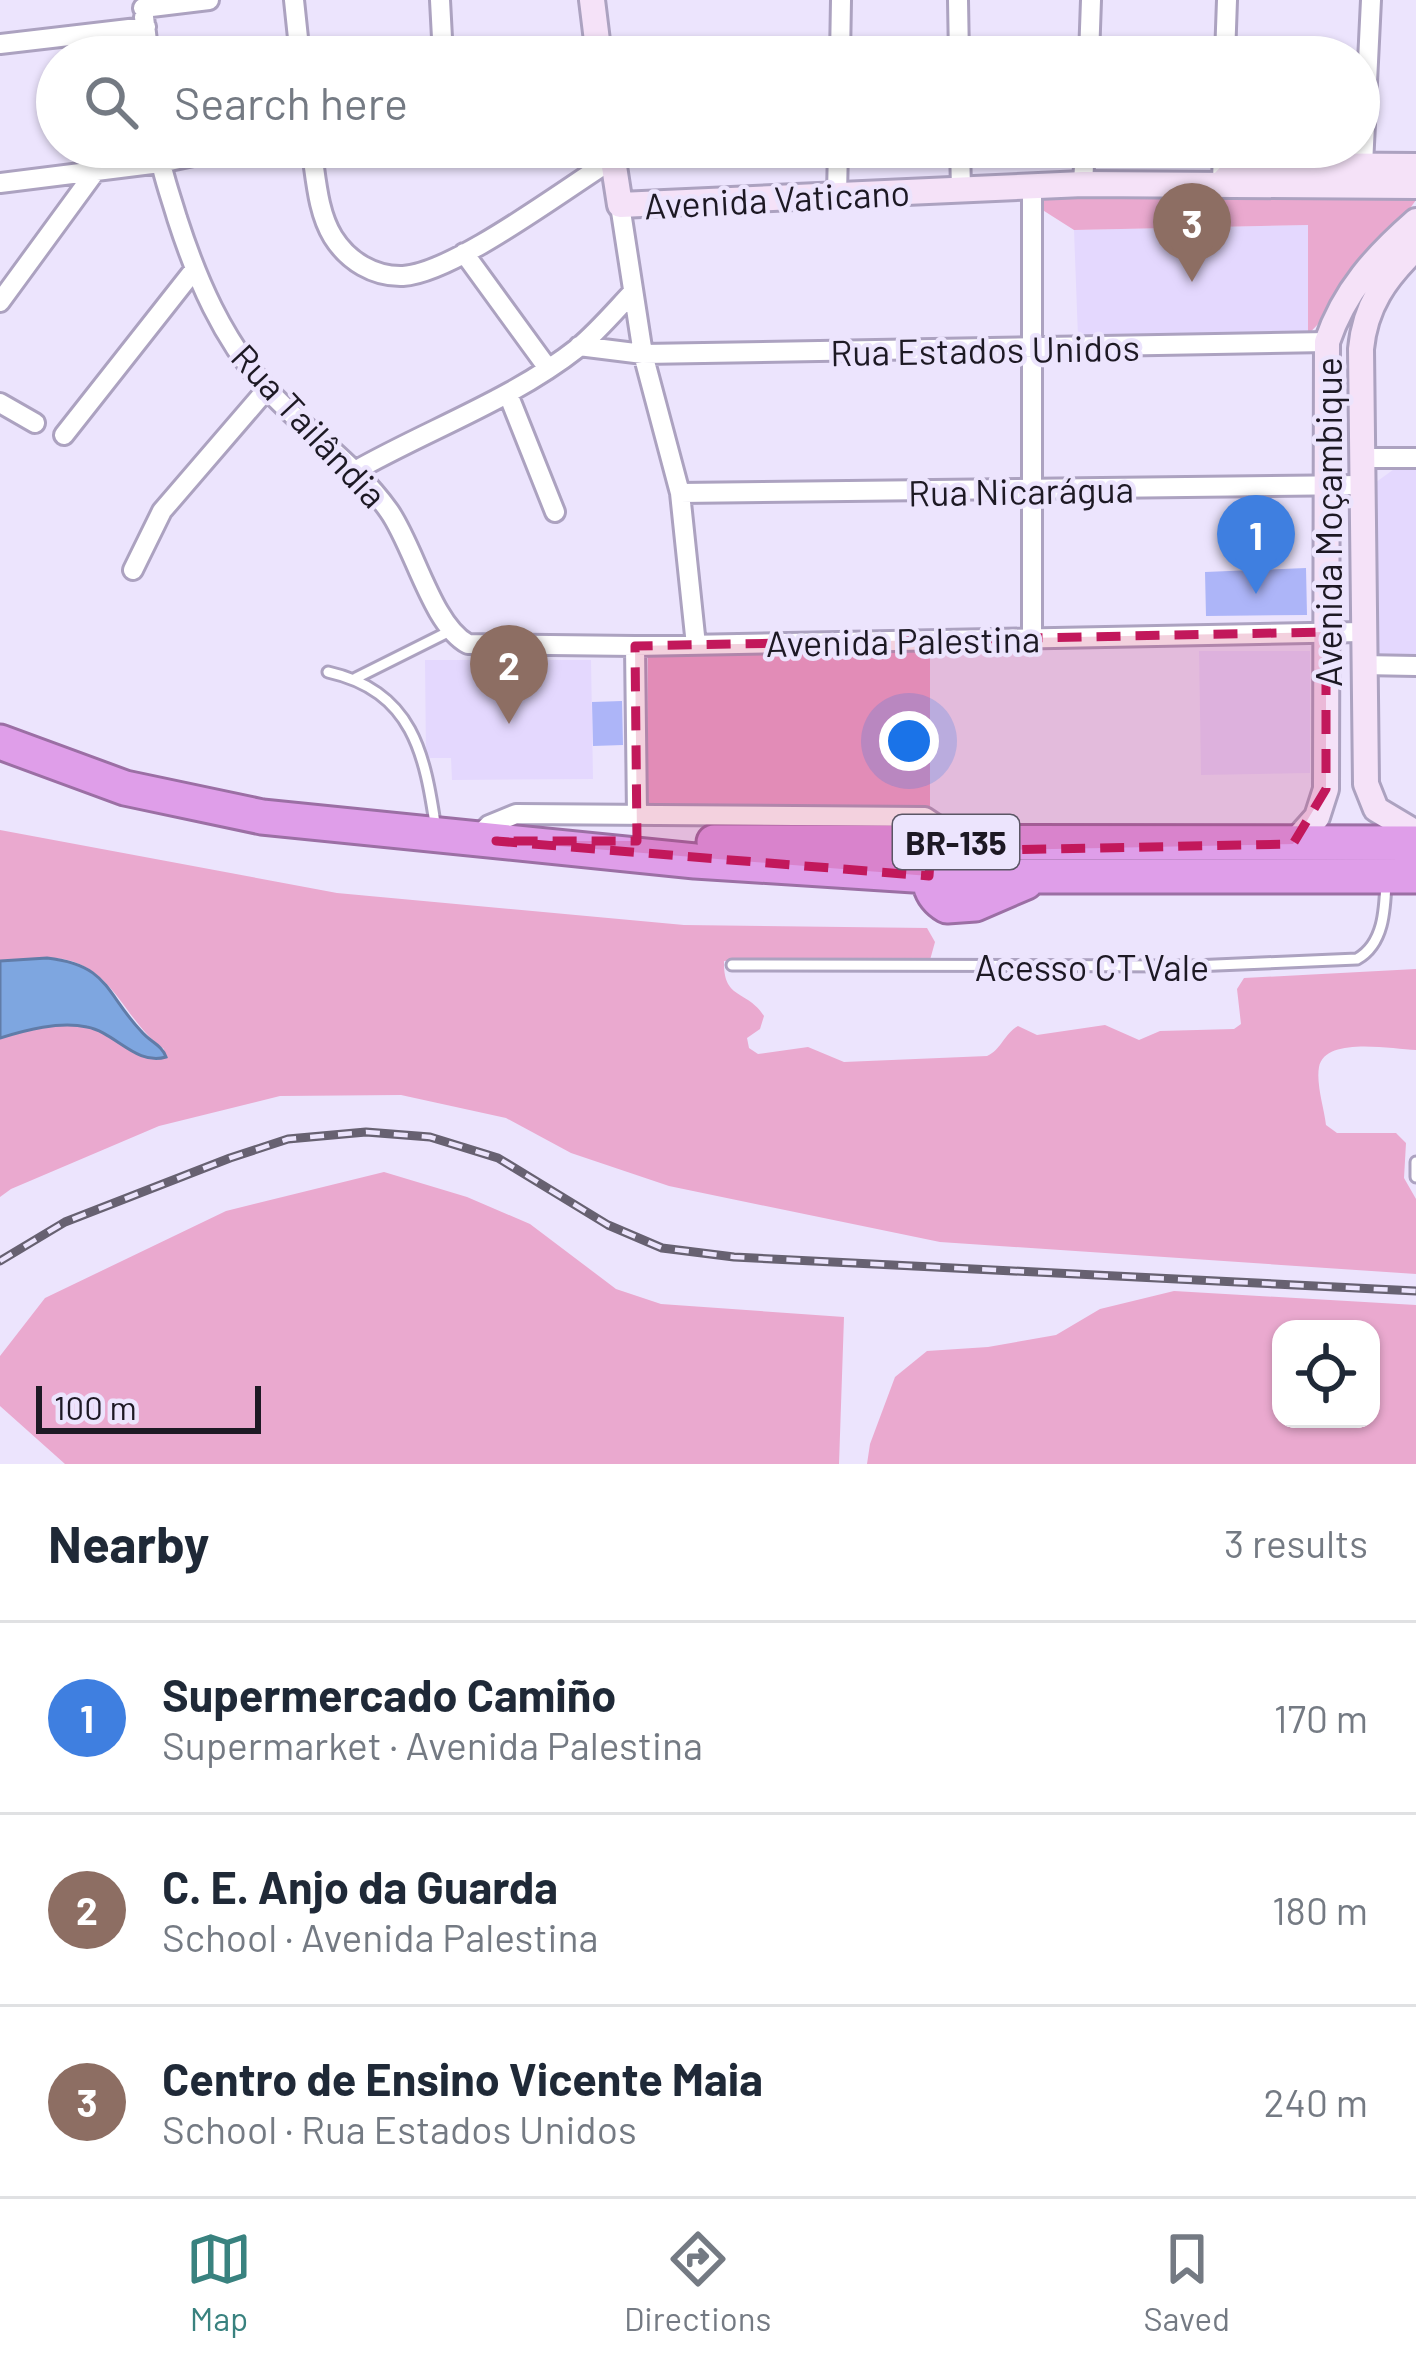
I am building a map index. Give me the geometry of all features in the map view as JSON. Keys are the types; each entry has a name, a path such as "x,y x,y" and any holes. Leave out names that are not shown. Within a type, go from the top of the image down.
{"highway":[{"name":"BR-135","path":"0,742 125,788 262,817 694,861 929,876 940,902 956,908 1050,876 1401,876"},
{"name":"BR-135","path":"486,840 1416,843"},
{"path":"929,876 932,862 952,850 1029,851 1078,843"}],"main road":[{"path":"592,0 596,36"},
{"name":"Avenida Vaticano","path":"1380,165 1416,166"},
{"name":"Avenida Vaticano","path":"614,168 620,205 1083,184 1416,186"},
{"name":"Avenida Vaticano","path":"1222,183 1243,168"},
{"name":"Avenida Moçambique","path":"1293,844 1317,817 1326,789 1327,342 1354,285 1416,220"},
{"name":"Avenida Moçambique","path":"1416,248 1380,287 1363,330 1362,458 1362,665 1368,795 1380,813 1416,833"}],"street":[{"path":"0,44 209,0"},
{"path":"294,0 298,36"},
{"path":"440,0 442,36"},
{"path":"840,36 841,0"},
{"path":"958,0 959,36"},
{"path":"1090,36 1091,0"},
{"path":"1226,36 1227,0"},
{"path":"1369,36 1371,0"},
{"path":"0,183 110,168"},
{"name":"Rua Tailândia","path":"163,168 194,270 235,348 267,389 355,471 392,514 450,631"},
{"path":"315,168 326,220 342,248 377,273 404,276 464,253 590,168"},
{"path":"837,195 838,168"},
{"path":"960,168 961,189"},
{"path":"1083,168 1083,184"},
{"path":"1222,168 1222,183"},
{"path":"0,302 95,172"},
{"path":"1032,186 1032,638"},
{"name":"Avenida Vaticano","path":"620,205 643,354 680,493 696,645"},
{"path":"464,253 547,367"},
{"path":"64,436 194,270"},
{"path":"355,471 508,394 579,346 632,293"},
{"name":"Rua Estados Unidos","path":"579,346 643,354 1327,342"},
{"path":"134,570 162,511 267,389"},
{"path":"508,394 555,512"},
{"path":"0,404 34,423"},
{"path":"1362,458 1416,458"},
{"name":"Rua Nicarágua","path":"680,493 1362,485"},
{"name":"Avenida Palestina","path":"450,631 477,646 1362,632"},
{"path":"635,646 637,814"},
{"path":"1362,665 1416,666"},
{"path":"486,840 489,825 516,814 637,814 925,818 962,842"}],"lane":[{"path":"356,678 450,631"},
{"path":"328,672 356,678 391,701 411,734 429,780 437,836"},
{"name":"Acesso CT Vale","path":"733,965 1193,966 1357,959 1370,952 1401,876"},
{"path":"1416,1162 1416,1177"}],"highlighted area":[{"path":"1326,632 1326,789 1293,844 951,851 930,862 929,876 496,841 637,841 635,646"}],"shaded area":[{"path":"1041,194 1416,196 1416,200 1369,249 1308,334 1308,225 1074,230 1041,209"},
{"path":"1308,225 1308,334 1078,337 1074,230"},
{"path":"1397,467 1416,467 1416,659 1369,659 1372,485"},
{"path":"930,649 930,807 647,807 648,653"},
{"path":"1199,651 1310,651 1310,773 1201,775"},
{"path":"425,660 591,660 593,779 452,780 451,758 426,758"},
{"path":"0,830 337,893 684,925 927,928 935,942 930,960 724,961 727,983 764,1016 760,1029 747,1038 749,1048 758,1054 808,1047 844,1062 987,1056 1018,1026 1037,1035 1105,1025 1139,1040 1160,1031 1234,1029 1241,1024 1237,989 1244,978 1416,969 1416,1050 1333,1051 1324,1057 1318,1074 1326,1125 1337,1133 1396,1133 1406,1143 1404,1178 1416,1199 1416,1274 940,1242 669,1186 571,1153 506,1118 401,1095 280,1096 159,1126 0,1197 0,1038 74,1025 97,1030 158,1060 164,1049 109,986 83,966 59,958 0,961"},
{"path":"384,1172 467,1197 530,1224 616,1289 661,1304 844,1317 839,1464 65,1464 0,1406 0,1356 45,1298 226,1211"},
{"path":"1174,1291 1416,1305 1416,1464 867,1464 895,1377 927,1351 1056,1335 1100,1309"}],"water":[{"path":"47,958 94,974 166,1057 145,1057 97,1030 76,1025 0,1038 0,961"}],"building":[{"path":"1306,568 1307,615 1206,616 1205,572"},
{"path":"622,701 623,745 593,746 592,702"}],"railway":[{"path":"0,1261 65,1222 230,1158 288,1139 366,1132 430,1137 498,1158 608,1225 662,1248 734,1257 1416,1291"}],"place":[{"name":"Centro de Ensino Vicente Maia","path":"1192,282"},
{"name":"Supermercado Camiño","path":"1256,594"},
{"name":"C. E. Anjo da Guarda","path":"509,724"}]}
